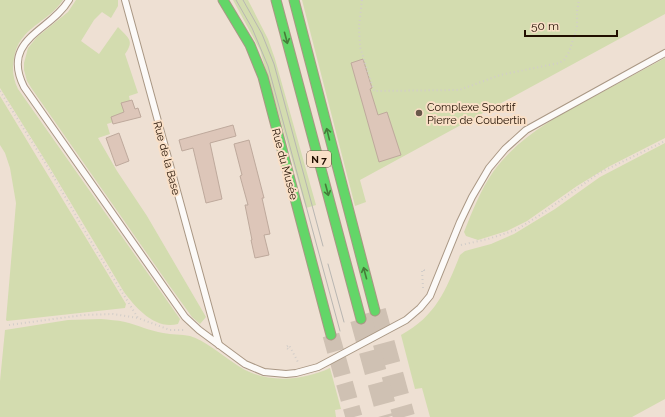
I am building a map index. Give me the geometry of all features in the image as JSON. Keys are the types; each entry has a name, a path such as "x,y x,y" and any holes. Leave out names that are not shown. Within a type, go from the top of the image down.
{"main road":[{"name":"Rue du Musée","path":"223,0 250,45 263,77 331,335"},
{"name":"N 7","path":"276,0 361,319"},
{"name":"N 7","path":"294,0 375,311"}],"lane":[{"path":"69,0 64,9 34,33 24,44 18,66 21,81 185,317 199,330 245,364 264,372 286,374 318,367 406,320 420,308 430,296 460,222 472,197 489,168 505,149 526,130 665,53"},
{"name":"Rue de la Base","path":"125,0 210,317 219,345"}],"path":[{"path":"362,0 359,26 360,47 374,91 459,90 500,75 560,63 569,52 577,28 577,11 579,0"},
{"path":"0,91 49,169 138,318"},
{"path":"451,246 467,245 516,230 540,215 599,173 665,141"},
{"path":"422,278 422,270 424,270 424,273"},
{"path":"9,325 83,315 113,314 138,318 170,330 199,330"},
{"path":"288,349 286,347 289,345 303,371"}],"green space":[{"path":"0,0 63,0 57,8 28,32 17,48 13,66 13,74 16,85 180,319 178,324 162,324 154,321 140,311 124,292 0,88"},
{"path":"76,0 118,0 118,6 111,18 102,12 94,20 81,41 99,54 118,27 130,42 125,54 138,93 129,96 130,101 126,118 107,124 110,134 98,138 117,171 147,216 206,317 200,324 192,317 169,285 27,81 24,63 28,48 37,37 68,12"},
{"path":"233,0 248,0 268,39 316,205 306,208 260,50"},
{"name":"Complexe Sportif Pierre de Coubertin","path":"302,0 665,0 665,14 360,180 366,202 355,206"},
{"path":"665,58 665,138 608,167 577,186 527,221 507,231 478,240 466,236 464,232 485,186 493,172 514,148 552,120"},
{"path":"0,96 126,304 125,308 6,320 16,203 10,168 5,153 0,145"},
{"path":"665,143 665,399 632,417 430,417 422,388 415,389 401,335 413,328 431,311 450,280 460,255 465,251 491,244 514,234 555,209 600,177"},
{"path":"101,319 125,322 163,333 190,336 207,344 245,370 256,375 269,378 281,379 306,376 330,368 341,409 335,410 336,417 0,417 0,381 5,330 68,320"}],"building":[{"path":"363,59 378,115 387,112 401,155 379,162 351,63"},
{"path":"132,100 135,109 138,108 141,117 113,124 111,117 124,112 121,103"},
{"path":"233,125 236,136 210,143 222,199 206,203 193,148 182,151 179,140"},
{"path":"119,133 129,161 116,166 106,138"},
{"path":"249,140 264,198 262,198 270,234 264,235 269,255 255,258 245,205 248,205 240,176 242,175 234,144"}],"tunnel":[{"path":"375,311 404,417"},
{"path":"361,319 388,417"},
{"path":"331,335 354,417"}],"tram line":[{"path":"236,0 252,28 268,66 340,331"},
{"path":"243,0 262,34 274,64 323,246"},
{"path":"328,264 344,322"}],"traffic: fast":[{"path":"223,0 250,45 263,77 331,335"},
{"path":"276,0 361,319"},
{"path":"294,0 375,311"}],"place":[{"name":"Complexe Sportif Pierre de Coubertin","path":"419,113"}]}
